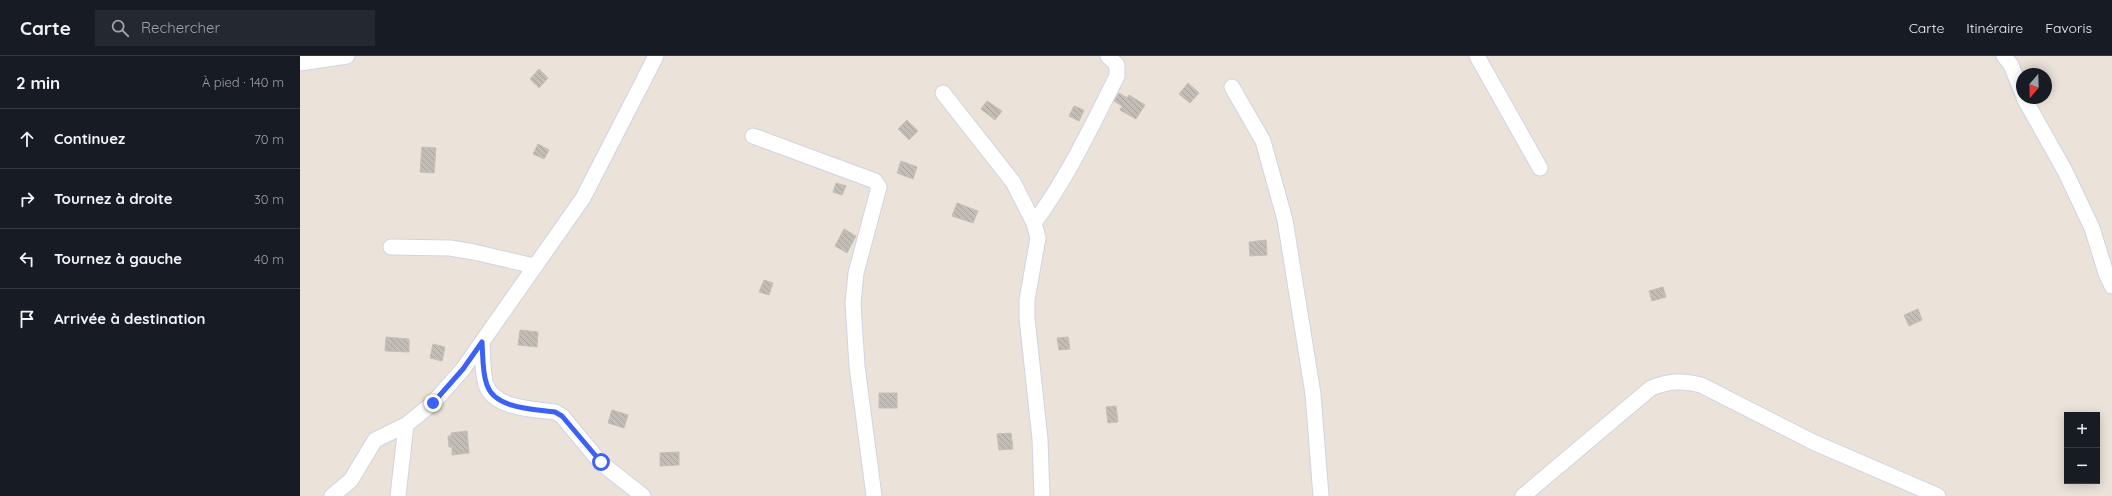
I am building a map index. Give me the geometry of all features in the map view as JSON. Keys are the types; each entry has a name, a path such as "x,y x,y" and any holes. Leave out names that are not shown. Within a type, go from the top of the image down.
{"street":[{"path":"300,63 347,56"},
{"path":"332,496 351,480 375,440 406,425 433,403 463,369 583,198 656,56"},
{"path":"1034,223 1057,191 1072,165 1117,76 1117,65 1108,56"},
{"path":"1476,56 1540,168"},
{"path":"2004,56 2012,65 2016,76"},
{"path":"1232,87 1263,141 1285,220 1314,394 1321,496"},
{"path":"943,93 1013,182 1034,223 1038,238 1027,300 1026,318 1040,439 1042,496"},
{"path":"2027,104 2065,171 2092,228 2106,273 2112,286"},
{"path":"753,136 874,181 879,187 856,273 853,303 857,366 874,496"},
{"path":"391,248 450,248 534,266"},
{"path":"482,342 486,384 490,392 499,400 509,404 555,412 562,416 601,462 643,496"},
{"path":"1523,496 1651,388 1667,382 1684,380 1701,385 1813,442 1938,496"},
{"path":"398,496 406,425"}],"building":[{"path":"539,69 548,78 539,88 530,79"},
{"path":"1188,83 1199,93 1190,103 1179,94"},
{"path":"1119,93 1127,98 1129,95 1145,105 1136,119 1120,110 1122,106 1114,101"},
{"path":"987,101 1002,111 995,120 981,109"},
{"path":"1074,106 1084,110 1079,121 1069,116"},
{"path":"907,120 918,131 909,140 898,129"},
{"path":"538,144 549,150 544,159 533,154"},
{"path":"422,147 436,148 434,173 420,172"},
{"path":"901,161 917,167 913,179 897,173"},
{"path":"836,183 846,186 842,195 833,192"},
{"path":"957,203 978,211 973,223 952,216"},
{"path":"844,229 856,236 847,253 835,246"},
{"path":"1266,240 1267,255 1250,256 1249,242"},
{"path":"764,280 773,283 769,295 759,292"},
{"path":"1663,287 1666,297 1652,301 1649,291"},
{"path":"1918,309 1922,320 1909,326 1904,315"},
{"path":"520,330 538,332 537,347 518,345"},
{"path":"386,337 409,339 409,352 385,351"},
{"path":"1068,337 1070,349 1059,350 1057,338"},
{"path":"433,344 445,347 442,361 430,358"},
{"path":"879,393 897,393 897,408 879,408"},
{"path":"1116,406 1118,422 1108,423 1106,407"},
{"path":"612,410 628,415 624,428 608,423"},
{"path":"467,431 469,453 452,455 452,447 449,447 448,436 451,436 451,433"},
{"path":"1011,433 1013,449 999,450 997,434"},
{"path":"679,452 679,465 660,466 660,453"}],"route":[{"path":"433,403 463,369 482,342 486,384 490,392 499,400 509,404 555,412 562,416 601,462"}]}
